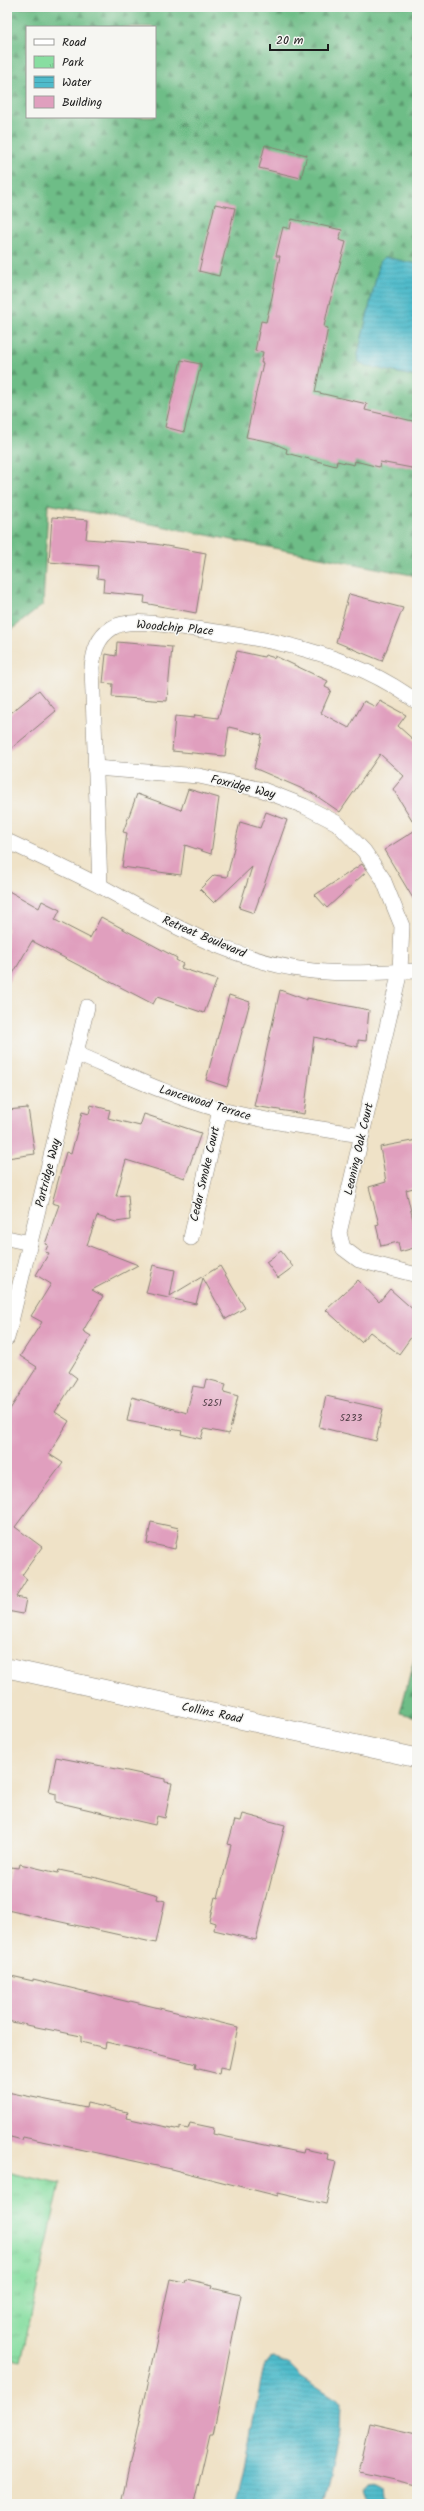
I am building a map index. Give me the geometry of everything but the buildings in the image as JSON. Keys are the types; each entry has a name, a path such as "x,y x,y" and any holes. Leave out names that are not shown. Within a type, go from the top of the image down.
{"street":[{"name":"Woodchip Place","path":"100,886 92,667 96,645 112,628 124,624 151,623 226,632 298,647 374,675 417,702"},
{"name":"Foxridge Way","path":"95,768 199,776 263,790 304,806 338,823 364,851 383,879 396,906 402,926 400,971"},
{"name":"Retreat Boulevard","path":"7,841 100,886 180,930 264,962 305,970 364,973 417,971"},
{"name":"Leaning Oak Court","path":"400,971 339,1233 343,1248 359,1260 417,1275"},
{"name":"Partridge Way","path":"7,1338 77,1054 86,1007"},
{"name":"Lancewood Terrace","path":"77,1054 154,1087 220,1110 258,1119 362,1135"},
{"name":"Cedar Smoke Court","path":"191,1238 220,1110"},
{"path":"7,1238 30,1243"},
{"name":"Collins Road","path":"7,1668 417,1758"}],"green space":[{"path":"7,7 417,7 417,576 48,504 43,605 7,633"},
{"path":"417,1648 417,1717 400,1713"},
{"path":"7,2172 60,2184 21,2361 7,2358"}],"water":[{"path":"385,257 417,264 417,377 366,366 359,362 358,354 380,261"},
{"path":"274,2358 290,2365 302,2377 341,2402 340,2431 323,2504 236,2504 264,2367 270,2359"},
{"path":"375,2481 383,2485 384,2495 389,2504 370,2504 364,2488 369,2482"}]}
